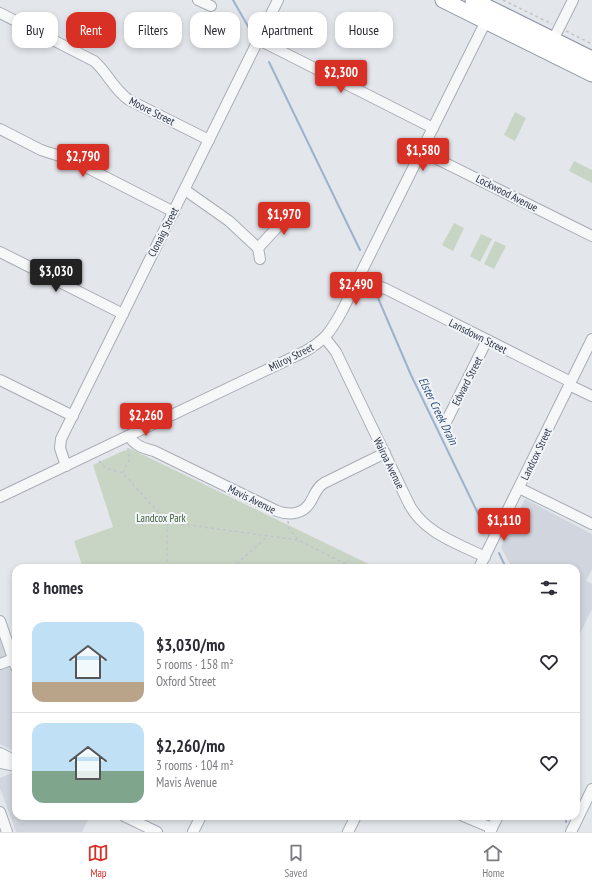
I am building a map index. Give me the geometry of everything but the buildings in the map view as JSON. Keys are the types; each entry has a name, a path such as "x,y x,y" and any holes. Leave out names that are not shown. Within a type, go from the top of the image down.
{"highway":[{"path":"444,0 486,21 592,69"},
{"path":"473,0 556,34 592,69"}],"street":[{"path":"198,0 211,6"},
{"name":"Clonaig Street","path":"272,12 278,0"},
{"path":"556,34 573,0"},
{"name":"Moore Street","path":"0,13 94,61 118,92 129,100 210,140"},
{"name":"Milroy Street","path":"0,497 304,352 325,338 335,324 486,21"},
{"name":"Clonaig Street","path":"66,466 60,448 60,442 255,48"},
{"path":"275,48 433,128"},
{"path":"0,129 41,150 72,160 174,212"},
{"name":"Lockwood Avenue","path":"421,150 592,236"},
{"path":"185,190 229,221 258,248 260,259"},
{"path":"258,248 295,208"},
{"path":"0,252 123,314"},
{"name":"Lansdown Street","path":"359,276 487,340 592,396"},
{"name":"Wairoa Avenue","path":"325,338 339,358 411,508 418,518 425,526 484,557"},
{"name":"Landcox Street","path":"481,564 592,339"},
{"name":"Edward Street","path":"446,422 487,340"},
{"path":"0,380 73,416"},
{"name":"Mavis Avenue","path":"139,431 147,444 154,451"},
{"name":"Mavis Avenue","path":"129,436 135,444 143,448 154,451 277,511 289,514 299,512 308,506 317,488 324,483 385,453"},
{"path":"519,488 592,524"},
{"path":"0,621 12,655"},
{"path":"0,664 12,663"},
{"path":"0,753 12,759"},
{"path":"0,763 12,765"},
{"path":"580,814 592,789"},
{"path":"0,814 7,832"},
{"path":"132,820 157,832"},
{"path":"193,832 199,820"},
{"path":"348,832 354,820"},
{"path":"471,820 490,831 496,820"},
{"path":"572,830 577,820"}],"path":[{"path":"503,0 556,34 592,44"},
{"path":"123,472 129,460 128,448"},
{"path":"99,461 106,468 123,472 167,522 298,540 346,564"},
{"path":"288,521 289,528 298,540"},
{"path":"166,564 167,522"},
{"path":"236,564 268,536"}],"shaded area":[{"path":"525,499 592,534 592,569 586,581 592,584 592,609 580,634 580,564 510,564 501,547"},
{"path":"0,635 12,669 12,750 0,744"},
{"path":"12,773 12,820 88,820 82,832 16,832 0,788 0,778"}],"green space":[{"path":"515,112 526,118 515,141 504,135"},
{"path":"574,161 592,170 592,183 569,171"},
{"path":"454,223 464,228 453,251 442,245"},
{"path":"481,234 492,239 480,262 470,256"},
{"path":"495,241 506,246 494,269 484,264"},
{"name":"Landcox Park","path":"131,449 369,564 82,564 74,541 113,527 93,465 123,451"}],"waterway":[{"name":"Elster Creek Drain","path":"233,0 248,26"},
{"name":"Elster Creek Drain","path":"269,62 360,250"},
{"name":"Elster Creek Drain","path":"378,298 411,375 486,530"},
{"name":"Elster Creek Drain","path":"499,553 504,564"}]}
